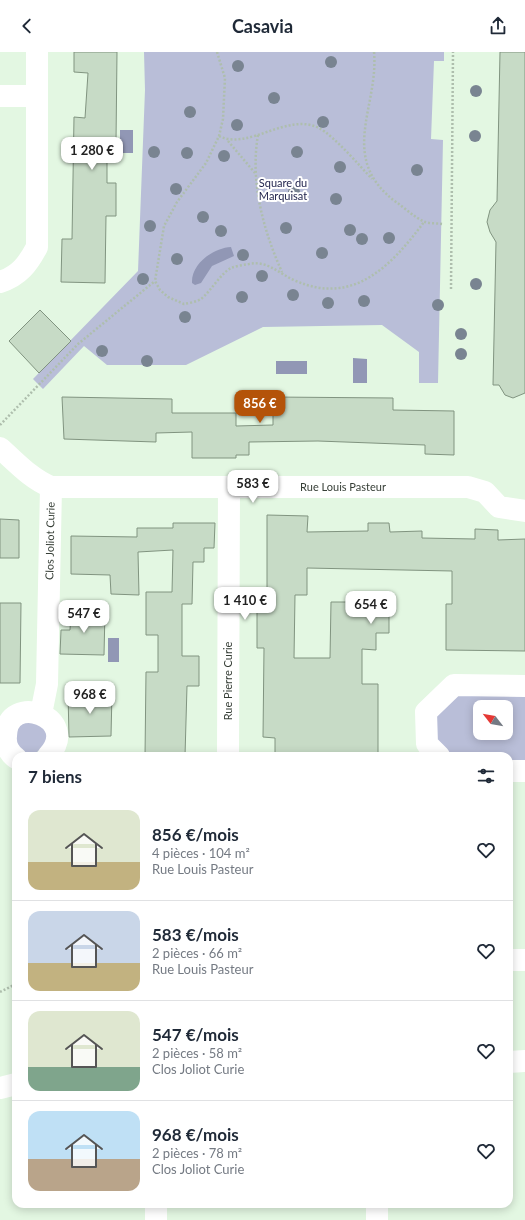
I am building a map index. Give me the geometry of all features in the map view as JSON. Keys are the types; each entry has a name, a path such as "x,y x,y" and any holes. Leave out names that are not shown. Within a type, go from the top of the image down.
{"street":[{"path":"0,282 10,279 20,273 29,262 37,247 37,52"},
{"path":"0,96 37,96"},
{"name":"Rue Louis Pasteur","path":"0,448 41,483 51,487 468,487 485,492 500,507 525,511"},
{"name":"Clos Joliot Curie","path":"41,714 47,684 51,487"},
{"name":"Rue Pierre Curie","path":"228,487 228,752"},
{"path":"435,752 427,744 426,712 454,685 525,686"},
{"path":"12,754 8,749 6,741 6,732 9,724 15,717 32,711 41,714 51,722 56,734 56,743 52,752"},
{"path":"513,771 525,771"},
{"path":"513,960 525,960"},
{"path":"513,1062 525,1061"},
{"path":"0,1088 12,1085"},
{"path":"156,1208 156,1220"},
{"path":"377,1208 377,1220"}],"path":[{"path":"217,52 225,78 224,119 206,163 177,202 164,226 155,281 160,290 168,297 184,304 200,299 230,269 258,263 282,272 295,281 318,288 338,288 358,283 386,267 407,246 424,222"},
{"path":"373,180 364,150 365,121 375,67 374,52"},
{"path":"451,289 453,52"},
{"path":"228,141 258,135 284,126 299,124 319,128 339,145 383,192 424,222 442,224"},
{"path":"258,135 255,152 255,174 265,231 282,272"},
{"path":"218,136 228,141 255,174"},
{"path":"0,426 78,344 155,281"},
{"path":"0,992 12,986"}],"green space":[{"name":"Square du Marquisat","path":"144,52 444,52 444,61 434,61 431,139 443,140 438,383 419,383 419,352 382,325 263,327 186,365 107,365 84,346 43,389 33,379 138,271 145,90"},
{"path":"525,692 525,763 513,763 513,752 447,752 434,740 434,716 457,693"},
{"path":"23,721 45,726 48,741 37,752 25,752 14,741 17,726"}],"shaded area":[{"path":"120,130 133,130 133,153 120,153"},
{"path":"231,247 234,256 212,266 201,283 195,285 192,283 195,270 204,258 217,250"},
{"path":"353,358 367,359 367,383 353,383"},
{"path":"276,361 307,361 307,374 276,374"},
{"path":"108,638 119,638 119,662 108,662"}],"building":[{"path":"74,52 117,52 116,142 107,142 107,183 116,183 116,216 106,216 105,283 61,282 62,239 72,239 74,117 85,118 88,73 74,72"},
{"path":"500,52 525,52 525,393 513,398 505,395 499,385 493,385 496,242 490,232 487,222 490,210 497,201"},
{"path":"40,310 71,341 39,373 9,341"},
{"path":"62,397 172,399 172,413 236,413 236,426 273,425 273,397 393,398 393,410 454,411 454,455 425,454 425,445 318,441 249,442 249,455 236,455 236,458 192,458 192,432 156,433 156,442 64,439"},
{"path":"267,515 308,516 307,532 368,531 368,523 389,523 390,532 422,531 422,538 475,539 475,529 498,530 498,540 525,539 525,651 446,650 446,604 452,604 452,571 307,568 307,595 295,595 294,658 330,658 331,602 348,602 348,609 389,609 389,633 376,633 376,650 362,649 362,684 378,684 378,752 275,752 275,738 263,737 264,648 257,648 257,605 267,605"},
{"path":"0,519 19,520 19,558 0,558"},
{"path":"173,523 215,523 214,548 204,548 204,562 193,562 192,604 182,604 182,656 199,656 199,686 187,686 185,752 145,752 146,672 158,672 158,635 146,635 146,592 172,592 173,550 138,552 139,595 111,594 110,575 71,574 71,536 137,537 137,528 173,528"},
{"path":"0,603 21,603 20,683 0,683"},
{"path":"71,610 105,611 104,655 60,654 61,630 70,630"},
{"path":"68,693 112,693 111,736 69,737"}]}
